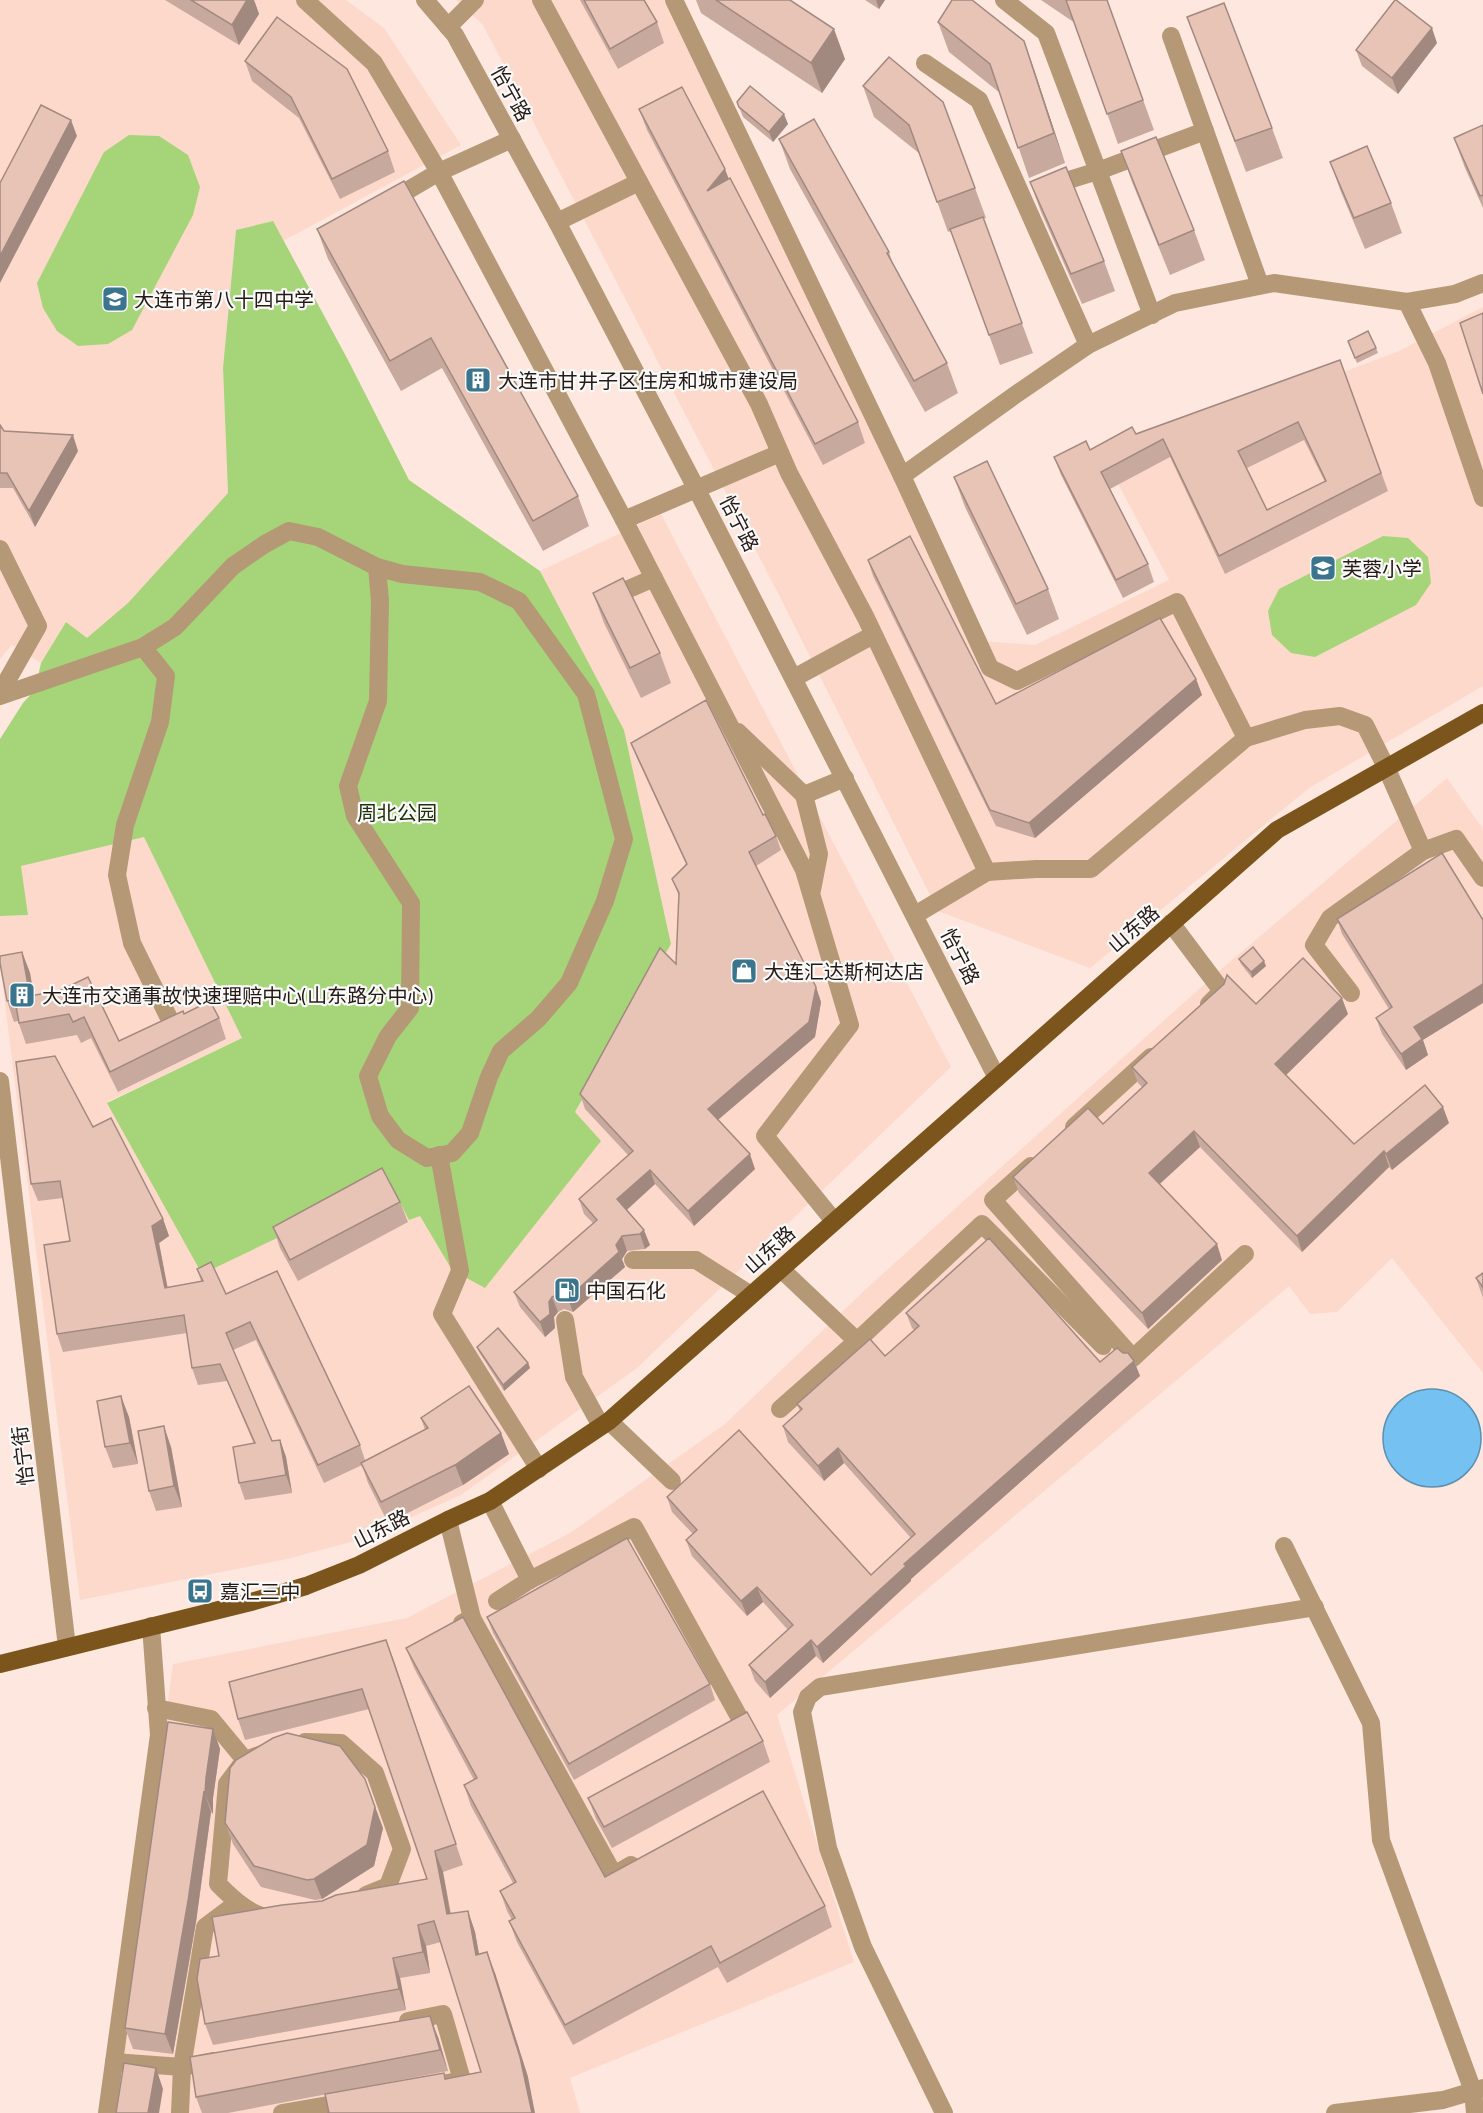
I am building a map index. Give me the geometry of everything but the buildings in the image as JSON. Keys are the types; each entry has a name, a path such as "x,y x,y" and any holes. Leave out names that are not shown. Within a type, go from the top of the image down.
{"main road":[{"name":"山东路","path":"0,1664 251,1602 306,1586 358,1565 490,1501 605,1424 1277,830 1483,713"}],"street":[{"path":"304,0 374,63 439,172 624,520 804,870 850,1025 765,1136 834,1221"},
{"name":"怡宁路","path":"425,0 454,35 557,222 794,678 997,1078"},
{"path":"448,27 475,0"},
{"path":"541,0 759,404 780,453 873,635 987,872"},
{"path":"674,0 902,476 990,668 1017,681 1176,602 1246,738"},
{"path":"1004,0 1046,33 1152,315"},
{"path":"1171,36 1260,285"},
{"path":"925,63 979,100 1088,345"},
{"path":"1021,195 1098,171 1205,131"},
{"path":"378,208 439,172 512,139"},
{"path":"557,222 639,182"},
{"path":"902,476 1088,345 1175,303 1274,283 1407,302 1455,294 1483,283"},
{"path":"1407,302 1437,363 1483,498"},
{"path":"624,520 780,453"},
{"path":"0,694 143,647 175,627 233,566 289,531 318,537 377,567 402,574 480,582 519,601 586,694 624,839 605,901 569,982 538,1019 501,1051 489,1077 470,1133 452,1153 427,1158 398,1140 380,1116 368,1076 388,1036 410,1008 411,903 355,816 348,786 378,701 380,601 377,567"},
{"path":"0,549 38,626 0,694"},
{"path":"624,591 654,578"},
{"path":"794,678 873,635"},
{"path":"143,647 166,676 160,722 125,825 117,875 132,943 168,1016"},
{"path":"915,915 987,872 1091,868 1246,738 1305,720 1340,716 1365,725 1423,851"},
{"path":"726,721 804,795 819,854 812,894"},
{"path":"804,795 845,778"},
{"path":"1351,993 1314,945 1330,918 1423,851 1456,839 1483,878"},
{"path":"1172,923 1222,991 1197,1014"},
{"path":"1062,1137 1164,1044"},
{"name":"怡宁街","path":"0,1081 68,1647"},
{"path":"1045,1153 993,1200 1133,1358 1245,1254"},
{"path":"439,1155 460,1271 442,1314 539,1468"},
{"path":"780,1409 982,1224 1103,1346"},
{"path":"633,1260 696,1260 751,1295"},
{"path":"781,1269 856,1341"},
{"path":"565,1320 574,1377 605,1424 672,1481"},
{"path":"490,1501 530,1580"},
{"path":"448,1520 471,1618 614,1875 645,1858"},
{"path":"498,1600 530,1580 634,1527 743,1724 713,1740"},
{"path":"1284,1546 1371,1723 1381,1840 1478,2089 1474,2113"},
{"path":"944,2113 863,1947 828,1848 802,1712 808,1697 820,1686 1315,1607"},
{"path":"451,1628 471,1618"},
{"path":"107,2113 159,1736 152,1626"},
{"path":"156,1708 211,1719 245,1760"},
{"path":"287,1915 266,1917 237,1903 218,1884 227,1784 245,1760 293,1742 341,1743 375,1773 402,1849 388,1886 348,1902"},
{"path":"180,2113 182,2067 205,1927 237,1903"},
{"path":"386,2025 443,2014 462,2080 429,2086"},
{"path":"114,2062 182,2067 227,2058"},
{"path":"1335,2113 1443,2100 1478,2089"},
{"path":"282,2113 372,2097"}],"shaded area":[{"name":"大连市第八十四中学","path":"0,0 346,0 384,28 461,145 283,241 272,221 236,230 223,368 228,493 128,603 87,639 66,622 41,663 12,645 0,659"},
{"path":"456,0 664,0 918,520 981,641 1035,645 1169,580 1105,459 1149,434 1346,371 1399,351 1483,307 1483,686 1309,788 1090,968 938,911 778,593 483,25"},
{"path":"661,514 951,1067 637,1368 461,1495 362,1539 287,1559 80,1600 0,964 0,916 28,915 21,866 144,836 242,1038 107,1102 390,1184 420,1215 452,1270 575,1112 671,944 624,730 540,571"},
{"path":"1447,778 1483,829 1483,1373 1392,1258 1337,1312 1310,1314 1289,1286 777,1715 854,1962 570,2078 580,2113 113,2113 173,1664 407,1618 570,1533 725,1424 867,1288 1219,971"}],"green space":[{"path":"129,135 159,136 188,155 200,187 193,215 132,330 108,344 78,346 57,331 43,308 37,283 104,152"},
{"name":"周北公园","path":"273,221 409,480 540,571 624,730 671,944 575,1112 601,1141 485,1288 452,1270 420,1216 409,1220 390,1184 202,1274 107,1103 242,1038 144,837 21,866 28,915 0,916 0,739 23,703 35,690 41,663 66,622 87,638 128,603 228,493 223,368 236,230"},
{"path":"1383,536 1408,538 1428,557 1431,583 1416,605 1315,657 1291,653 1272,635 1268,611 1279,589"}],"water":[{"path":"1432,1389 1451,1393 1466,1404 1477,1419 1481,1438 1477,1457 1466,1472 1451,1483 1432,1487 1413,1483 1398,1472 1387,1457 1383,1438 1387,1419 1398,1404 1413,1393"}],"place":[{"name":"大连市第八十四中学","path":"115,299"},
{"name":"大连市甘井子区住房和城市建设局","path":"478,380"},
{"name":"芙蓉小学","path":"1323,568"},
{"name":"大连汇达斯柯达店","path":"744,971"},
{"name":"大连市交通事故快速理赔中心(山东路分中心)","path":"22,995"},
{"name":"中国石化","path":"567,1290"},
{"name":"嘉汇三中","path":"200,1591"}]}
